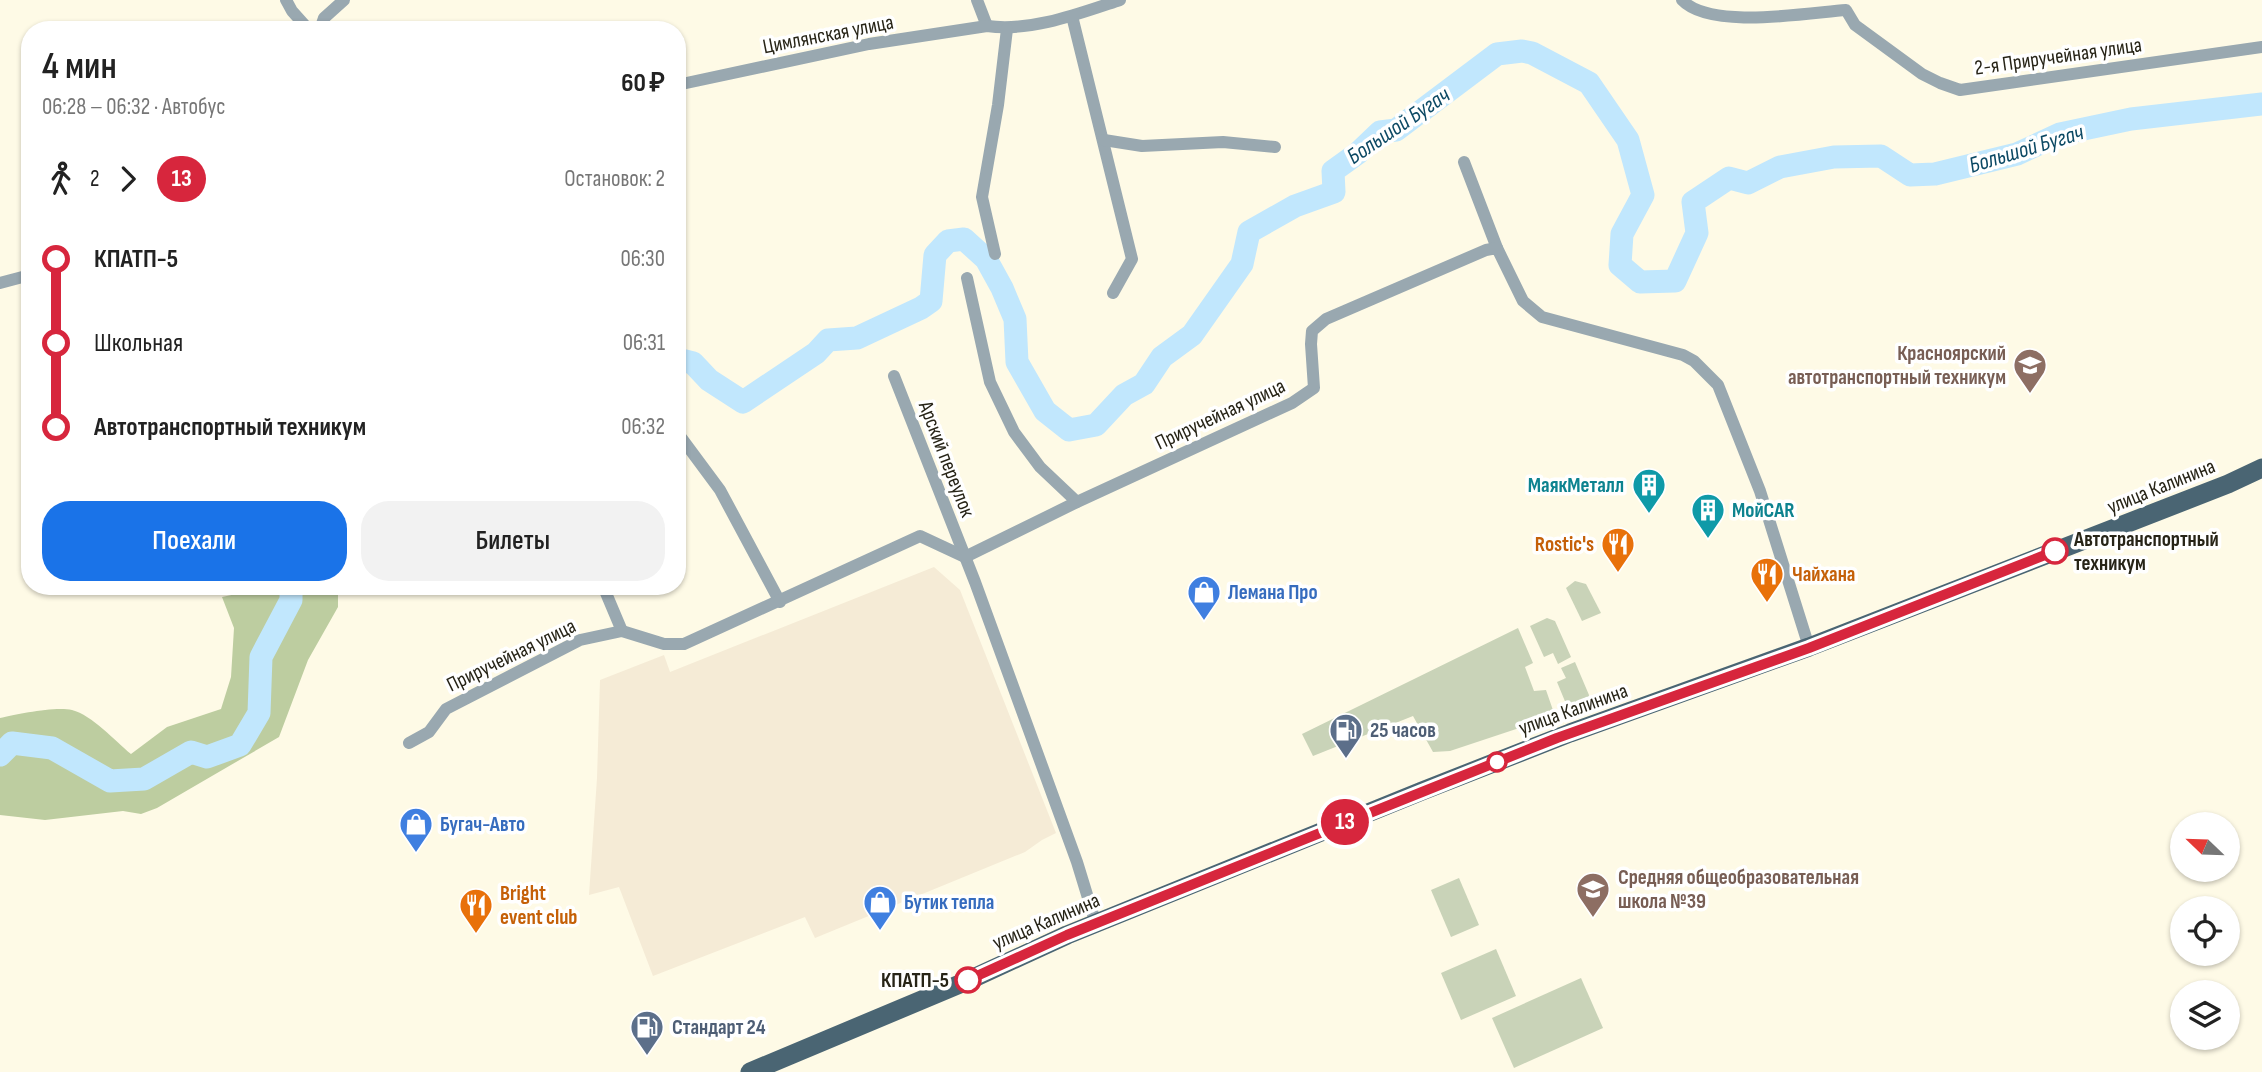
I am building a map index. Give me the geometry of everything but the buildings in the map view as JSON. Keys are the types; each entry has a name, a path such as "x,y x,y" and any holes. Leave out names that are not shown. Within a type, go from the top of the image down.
{"main road":[{"name":"улица Калинина","path":"750,1072 1096,924 1557,738 1809,648 2157,513 2262,468"}],"street":[{"path":"286,0 301,21"},
{"path":"323,21 344,0"},
{"path":"977,0 987,26 1007,29 1072,16 1120,0"},
{"name":"2-я Приручейная улица","path":"1682,0 1698,11 1723,17 1746,18 1846,5 1855,26 1922,74 1960,90 2262,47"},
{"path":"1072,16 1132,258 1113,293"},
{"name":"Цимлянская улица","path":"686,83 869,44 987,26"},
{"path":"995,254 982,197 998,105 1007,29"},
{"path":"1104,140 1142,146 1223,142 1275,147"},
{"path":"1464,162 1497,248 1523,301 1542,317 1683,355 1711,376 1718,385 1759,491 1809,648"},
{"name":"Приручейная улица","path":"409,743 429,732 446,709 580,639 622,631 664,643 684,644 920,536 965,557 1293,402 1314,388 1312,331 1326,318 1486,250 1497,248"},
{"path":"0,283 21,277"},
{"path":"967,278 990,382 1014,432 1040,467 1077,502"},
{"name":"Арский переулок","path":"894,376 965,557 1077,862 1096,924"},
{"path":"686,444 720,490 780,602"},
{"path":"607,595 622,631"}],"shaded area":[{"path":"934,567 960,590 1056,833 1025,852 815,938 805,917 653,976 619,887 589,895 600,680 664,655 670,672"}],"green space":[{"path":"1575,581 1586,584 1601,613 1582,621 1566,588"},
{"path":"338,595 338,607 308,660 279,737 157,808 141,814 123,811 45,820 0,815 0,718 47,710 72,710 95,723 131,754 167,727 221,709 231,677 234,628 222,597"},
{"path":"1547,618 1555,621 1571,657 1558,664 1553,653 1544,657 1530,626"},
{"path":"1518,628 1533,663 1525,667 1534,691 1546,690 1555,716 1450,751 1433,752 1413,716 1313,756 1302,734"},
{"path":"1575,662 1589,695 1588,703 1569,711 1557,682 1566,678 1561,668"},
{"path":"1459,878 1479,925 1451,937 1431,890"},
{"path":"1496,949 1516,996 1461,1020 1441,973"},
{"path":"1581,978 1603,1028 1514,1068 1492,1018"}],"waterway":[{"name":"Большой Бугач","path":"686,361 693,363 709,380 743,402 816,353 828,340 857,338 931,301 935,255 948,241 964,239 986,259 1002,288 1015,319 1017,362 1045,411 1069,430 1096,425 1124,395 1144,384 1162,357 1192,335 1242,264 1249,232 1295,206 1334,192 1333,171 1358,153 1380,132 1396,130 1497,54 1522,51 1532,53 1589,83 1628,140 1643,195 1622,234 1620,265 1640,282 1675,281 1697,233 1693,202 1729,178 1748,183 1780,167 1834,157 1881,156 1910,175 1935,174 2017,154 2060,134 2131,119 2262,104"},
{"name":"Большой Бугач","path":"0,755 12,743 52,748 110,781 144,779 191,752 207,757 240,745 259,713 261,657 291,600 291,595"}],"bus line":[{"name":"13","path":"968,980 1067,935 1557,738 1809,648 2055,551"}],"place":[{"name":"Красноярский автотранспортный техникум","path":"2030,395"},
{"name":"МаякМеталл","path":"1649,515"},
{"name":"МойCAR","path":"1708,540"},
{"name":"Автотранспортный техникум","path":"2055,551"},
{"name":"Rostic's","path":"1618,574"},
{"name":"Чайхана","path":"1767,604"},
{"name":"Лемана Про","path":"1204,622"},
{"name":"25 часов","path":"1346,760"},
{"name":"Бугач-Авто","path":"416,854"},
{"name":"Средняя общеобразовательная школа №39","path":"1593,919"},
{"name":"Бутик тепла","path":"880,932"},
{"name":"Bright event club","path":"476,935"},
{"name":"КПАТП-5","path":"968,980"},
{"name":"Стандарт 24","path":"647,1057"}]}
